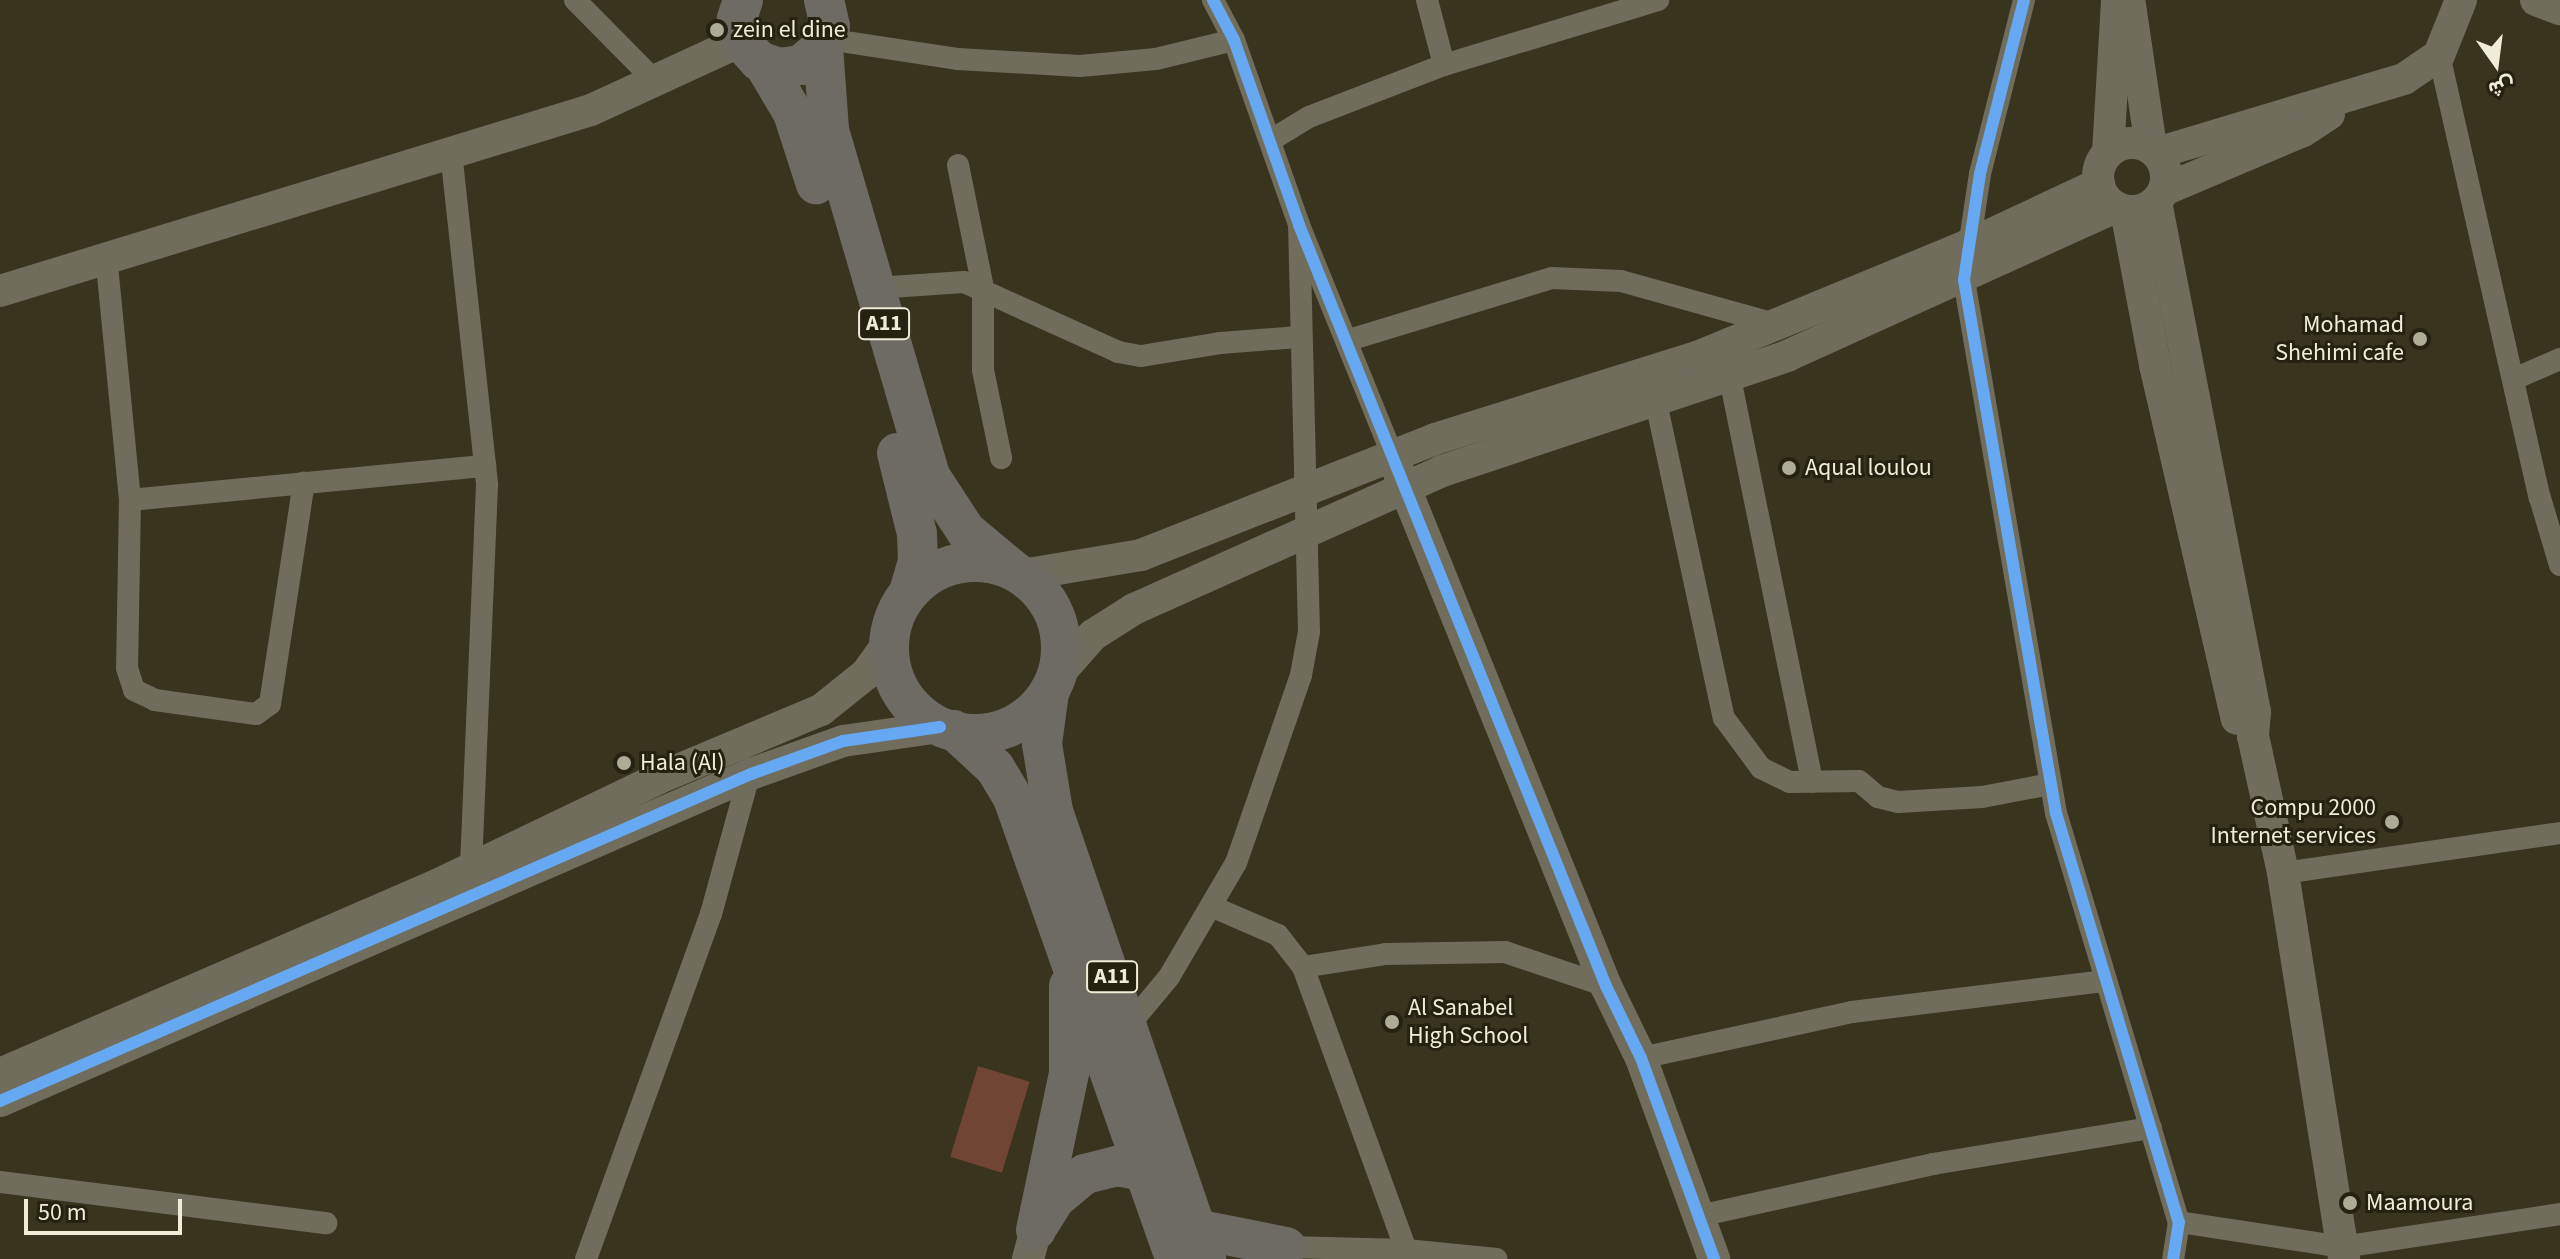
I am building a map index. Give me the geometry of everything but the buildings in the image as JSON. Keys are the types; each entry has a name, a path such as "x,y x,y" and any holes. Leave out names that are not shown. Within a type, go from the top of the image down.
{"highway":[{"name":"A11","path":"824,0 830,19 825,42 829,130 876,288 901,390 936,491 966,531 1043,595 1057,620 1062,649 1052,684 1042,744 1048,792 1129,1025 1192,1249"},
{"name":"A11","path":"744,25 800,129 910,496 918,561 909,592 895,617 890,660 899,688 917,711 947,729 995,768 1013,798 1067,942 1145,1171 1192,1249"},
{"path":"744,25 801,65 825,42"},
{"path":"909,592 950,566 982,562 1017,572"},
{"path":"947,729 981,733 1008,727 1031,713 1052,684"},
{"path":"1032,1244 1069,1073 1067,942"},
{"path":"1032,1244 1055,1199 1085,1174 1116,1166 1145,1171"},
{"path":"1192,1249 1270,1253"}],"street":[{"path":"575,0 657,83"},
{"path":"1213,0 1234,40 1299,225 1349,340 1405,488 1606,986 1641,1058 1714,1259"},
{"path":"1427,0 1444,65"},
{"path":"1271,140 1309,117 1444,65 1599,11 1658,0"},
{"path":"2024,0 1966,246 1964,280 2051,784 2103,981 2179,1222 2173,1259"},
{"path":"2117,0 2108,153 2099,168 2132,199 2155,365 2235,716 2253,736 2283,873 2343,1253"},
{"path":"1017,572 1141,555 1393,456 1665,369 1966,246 2132,199 2166,171 2154,151 2129,0"},
{"path":"2108,153 2124,144 2154,151 2356,97 2404,79 2439,55 2461,0"},
{"path":"2536,0 2560,9"},
{"path":"0,291 106,255 591,110 657,83 744,25"},
{"path":"825,42 943,58 1080,66 1156,59 1234,40"},
{"path":"2439,55 2514,379 2550,498 2560,565"},
{"path":"1052,684 1093,635 1134,609 1405,488 1488,455 1730,378 1964,280 2132,199 2303,131 2356,97"},
{"path":"451,152 485,466 488,558 471,868"},
{"path":"958,165 983,288 983,370 1001,458"},
{"path":"1129,1025 1169,977 1213,907 1257,810 1301,675 1309,632 1299,337 1299,225"},
{"path":"106,255 130,500 127,668 134,690 155,700 256,714 270,704 304,483"},
{"path":"1349,340 1552,278 1621,281 1779,325"},
{"path":"876,288 935,281 983,288 1118,352 1141,356 1220,343 1299,337"},
{"path":"2514,379 2560,359"},
{"path":"1730,378 1812,782"},
{"path":"1656,402 1724,718 1761,768 1790,782 1859,781 1878,797 1898,802 1982,797 2051,784"},
{"path":"130,500 485,466"},
{"path":"0,1074 471,868 659,778 753,740 838,698 866,674 892,638"},
{"path":"0,1101 751,774 862,736 947,729"},
{"path":"586,1259 673,1028 751,774 753,740"},
{"path":"2283,873 2560,833"},
{"path":"1213,907 1278,935 1303,967 1406,1250"},
{"path":"1303,967 1386,954 1505,952 1606,986"},
{"path":"1641,1058 1852,1012 2103,981"},
{"path":"1699,1216 1933,1164 2151,1128"},
{"path":"0,1182 326,1223"},
{"path":"2179,1222 2343,1253 2560,1214"},
{"path":"1270,1253 1406,1250 1497,1259"}],"shaded area":[{"path":"978,1066 1030,1082 1002,1173 950,1157"}],"cycle path":[{"path":"1213,0 1234,40 1299,225 1606,986 1641,1058 1714,1259"},
{"path":"2024,0 1980,174 1964,280 2056,813 2179,1222 2173,1259"},
{"path":"0,1101 751,774 843,741 940,727"}],"place":[{"name":"zein el dine","path":"717,30"},
{"name":"Mohamad Shehimi cafe","path":"2420,339"},
{"name":"Aqual loulou","path":"1789,468"},
{"name":"Hala (Al)","path":"624,763"},
{"name":"Compu 2000 Internet services","path":"2392,822"},
{"name":"Al Sanabel High School","path":"1392,1022"},
{"name":"Maamoura","path":"2350,1203"}]}
